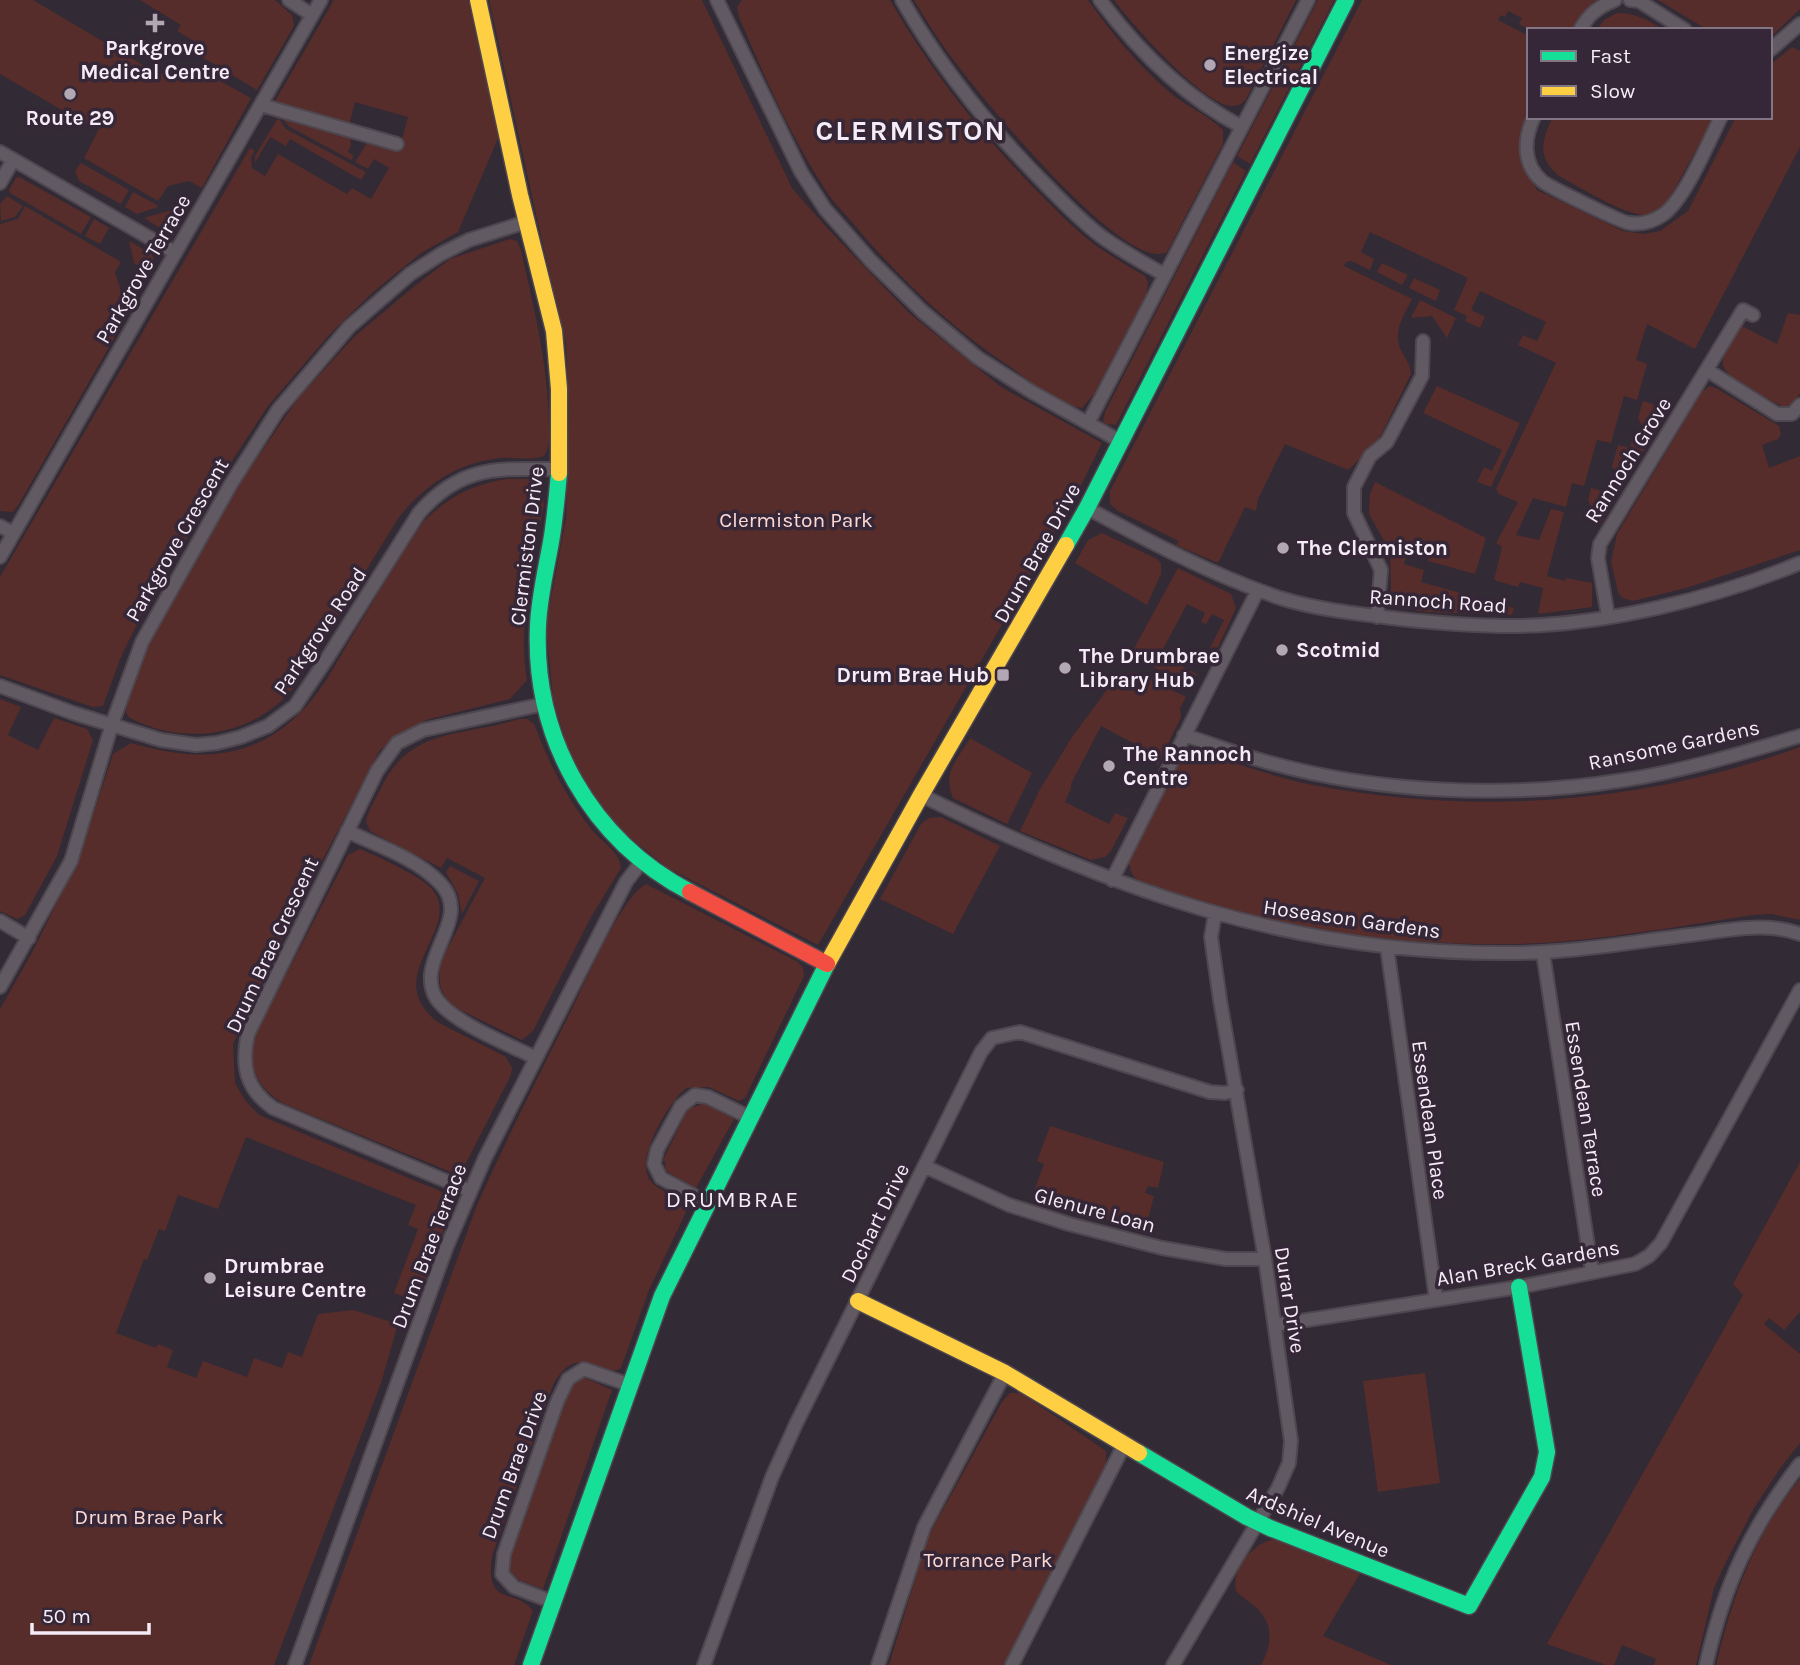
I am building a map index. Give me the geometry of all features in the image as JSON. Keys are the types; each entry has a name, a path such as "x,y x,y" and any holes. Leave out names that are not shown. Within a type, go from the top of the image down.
{"street":[{"path":"289,0 312,15"},
{"name":"Parkgrove Terrace","path":"0,557 321,0"},
{"name":"Clermiston Drive","path":"478,0 526,222 556,343 558,469 555,517 538,625 537,658 544,704 563,763 606,828 642,861 666,879 827,964"},
{"path":"718,0 801,172 825,209 871,261 923,313 968,350 1032,392 1120,441"},
{"path":"902,0 946,69 975,108 1019,158 1104,239 1165,275"},
{"path":"1100,0 1116,22 1176,85 1242,127"},
{"path":"1088,423 1308,0"},
{"name":"Drum Brae Drive","path":"531,1665 662,1296 827,964 1087,508 1346,0"},
{"path":"1581,28 1586,18 1600,6 1615,0"},
{"path":"1630,0 1639,1 1682,28"},
{"path":"1772,48 1800,24"},
{"path":"261,105 397,144"},
{"path":"1533,119 1528,129 1525,152 1542,181 1626,223 1647,223 1663,215 1676,203 1720,119"},
{"path":"0,152 174,252"},
{"path":"0,183 13,160"},
{"name":"Parkgrove Crescent","path":"0,987 77,846 131,666 152,621 255,445 299,384 349,327 410,274 469,240 526,222"},
{"name":"Rannoch Grove","path":"1608,617 1598,558 1600,544 1743,310 1753,315"},
{"path":"1377,617 1381,570 1354,513 1354,487 1370,456 1387,442 1423,376 1423,341"},
{"path":"1707,370 1777,414 1792,414 1800,405"},
{"name":"Parkgrove Road","path":"0,686 73,713 161,740 196,745 241,737 268,726 295,706 430,500 458,480 492,470 558,469"},
{"name":"Rannoch Road","path":"1087,508 1187,561 1258,590 1334,611 1454,624 1512,626 1608,617 1685,600 1800,563"},
{"path":"0,526 13,533"},
{"path":"1112,880 1258,590"},
{"name":"Drum Brae Crescent","path":"470,1191 273,1108 261,1100 249,1082 244,1051 248,1034 347,831 377,771 397,743 423,730 544,704"},
{"name":"Ransome Gardens","path":"1184,735 1260,761 1304,770 1382,784 1460,791 1530,790 1625,780 1727,758 1800,736"},
{"name":"Hoseason Gardens","path":"921,795 1006,837 1112,880 1214,914 1288,932 1447,953 1543,953 1758,927 1800,934"},
{"path":"347,831 418,865 441,883 450,897 452,913 431,973 435,996 450,1014 536,1058"},
{"name":"Drum Brae Terrace","path":"295,1665 447,1246 470,1191 626,882 642,861"},
{"name":"Durar Drive","path":"1173,1665 1278,1488 1289,1462 1291,1441 1265,1259 1213,949 1214,914"},
{"path":"0,921 29,938"},
{"name":"Essendean Place","path":"1387,947 1436,1299"},
{"name":"Essendean Terrace","path":"1543,953 1592,1272"},
{"name":"Alan Breck Gardens","path":"1275,1325 1519,1287 1635,1264 1650,1256 1661,1243 1800,990"},
{"name":"Dochart Drive","path":"704,1665 772,1477 796,1424 981,1052 992,1038 1005,1033 1020,1032 1210,1092 1225,1093 1237,1090"},
{"path":"708,1203 661,1178 654,1164 657,1150 681,1105 695,1095 708,1097 751,1118"},
{"name":"Glenure Loan","path":"924,1166 1009,1205 1069,1224 1162,1248 1226,1259 1265,1259"},
{"name":"Ardshiel Avenue","path":"858,1301 1005,1373 1124,1446 1257,1522 1469,1606 1542,1477 1547,1452 1519,1287"},
{"name":"Drum Brae Drive","path":"553,1602 514,1587 502,1574 504,1554 552,1415 568,1379 584,1369 630,1385"},
{"path":"878,1665 924,1527 1005,1373"},
{"path":"1012,1665 1124,1446"},
{"path":"1706,1665 1730,1581 1754,1530 1800,1464"}],"green space":[{"path":"0,0 33,0 158,74 191,65 251,98 202,188 189,181 168,186 158,201 84,158 100,127 91,127 0,74"},
{"path":"140,0 275,0 292,15 294,26 257,90 197,54 196,42 177,31 181,25"},
{"path":"334,0 468,0 499,136 458,232 421,253 372,293 329,335 268,406 233,459 141,616 120,659 103,706 93,707 0,675 0,577 250,148 255,151 251,157 252,168 265,176 278,154 347,194 352,188 371,199 389,168 374,159 368,169 355,162 369,140 399,147 399,151 408,117 355,102 349,125 274,103"},
{"name":"Clermiston Park","path":"489,0 702,0 792,188 828,229 908,312 1001,387 1102,443 1074,499 818,945 668,868 607,819 572,762 553,699 546,625 566,518 569,411 566,343"},
{"path":"742,0 890,0 939,76 1015,168 1087,239 1145,276 1148,282 1147,293 1094,394 1082,408 1063,402 1044,391 945,318 887,262 834,202 800,148 768,83 739,17 737,7"},
{"path":"914,0 1088,0 1117,39 1150,75 1174,96 1223,130 1223,144 1167,252 1147,252 1120,236 1088,210 990,106 942,44"},
{"path":"1114,0 1296,0 1246,99 1232,106 1220,103 1187,79 1135,26"},
{"path":"1318,0 1334,0 1250,164 1237,156"},
{"path":"1362,0 1597,0 1576,28 1527,28 1519,24 1522,18 1508,11 1505,17 1501,15 1498,20 1527,35 1527,119 1522,128 1521,157 1537,190 1623,231 1644,234 1660,231 1688,211 1735,119 1772,119 1772,63 1792,47 1800,51 1800,147 1695,349 1647,324 1636,360 1647,364 1637,400 1624,396 1611,443 1597,440 1584,486 1572,483 1566,507 1533,498 1516,535 1539,540 1551,509 1564,512 1547,576 1565,581 1566,578 1592,583 1592,607 1538,614 1543,588 1520,582 1518,587 1494,580 1502,547 1496,543 1518,502 1499,494 1496,489 1556,363 1518,345 1523,335 1537,341 1546,322 1480,291 1471,310 1485,317 1480,328 1465,321 1467,316 1454,310 1468,278 1370,232 1361,252 1374,259 1370,270 1351,261 1344,266 1412,299 1398,335 1400,348 1411,374 1373,447 1348,470 1285,444 1258,499 1256,511 1245,507 1218,563 1176,545 1179,541 1118,511 1110,504 1110,491"},
{"path":"1658,0 1800,0 1800,9 1772,36 1772,28 1705,28"},
{"path":"1617,13 1630,14 1661,28 1598,28 1604,20"},
{"path":"286,117 350,136 351,145 348,152 354,156 351,160 290,127 284,121"},
{"path":"278,118 286,129 366,172 361,180 290,139 286,146 270,137 255,163 255,156"},
{"path":"1552,119 1713,119 1666,205 1646,215 1627,211 1602,200 1559,176 1544,155 1546,133"},
{"path":"1233,162 1246,171 1116,425 1105,424 1105,412"},
{"path":"81,163 129,190 121,204 79,181 75,171"},
{"path":"19,177 91,217 81,234 10,193 9,190"},
{"path":"133,192 158,207 137,214 125,207"},
{"path":"7,196 23,206 15,217 1,221 0,204"},
{"path":"192,204 179,223 170,230 162,229 144,218"},
{"path":"25,206 121,262 115,272 121,291 136,300 13,512 0,511 0,224 18,219"},
{"path":"94,219 109,228 100,244 85,236"},
{"path":"510,239 517,241 521,250 543,358 549,436 544,456 528,459 501,458 471,464 431,485 409,505 294,687 278,704 260,717 218,732 196,734 152,727 130,718 126,713 127,705 143,655 246,474 299,397 354,337 450,259"},
{"path":"129,241 152,254 155,265 152,273 134,263"},
{"path":"1382,263 1408,275 1402,285 1377,272"},
{"path":"1414,278 1440,290 1436,301 1409,288"},
{"path":"1420,300 1456,318 1447,338 1432,316 1411,318"},
{"path":"1788,313 1800,315 1800,393 1791,407 1784,407 1736,380 1728,373 1723,359 1740,325 1777,344"},
{"path":"1437,386 1520,423 1491,487 1477,482 1484,467 1492,471 1502,450 1423,413"},
{"path":"1709,386 1779,426 1781,434 1778,439 1762,445 1769,468 1800,456 1800,550 1686,588 1633,601 1622,598 1611,562 1617,534 1702,392"},
{"path":"1643,401 1653,404 1658,428 1650,441 1638,418"},
{"path":"1635,431 1646,447 1622,488 1612,466 1618,445 1630,448"},
{"name":"Drum Brae Park","path":"507,479 533,479 542,487 544,505 525,614 524,658 527,680 510,699 426,720 394,737 380,750 287,928 233,1044 235,1083 245,1100 259,1115 435,1189 450,1200 451,1211 419,1296 411,1299 394,1293 418,1229 408,1225 416,1205 246,1137 218,1209 178,1195 165,1231 159,1229 147,1260 144,1259 116,1333 156,1348 158,1344 173,1350 167,1367 196,1378 203,1361 247,1377 254,1358 282,1368 288,1352 302,1357 318,1314 353,1310 398,1324 381,1383 274,1665 0,1665 0,1009 33,951 79,858 113,754 131,743 184,754 233,751 256,744 278,732 298,715 321,687 424,521 442,505 462,493 483,484"},
{"path":"1375,482 1486,538 1475,574 1428,561 1429,555 1408,550 1404,564 1424,570 1421,582 1514,608 1512,615 1424,612 1398,606 1391,593 1390,551 1369,514 1370,494"},
{"path":"1607,485 1617,496 1600,525 1588,500 1591,488 1605,492"},
{"path":"1102,533 1161,563 1161,574 1147,605 1075,563 1088,540"},
{"path":"1178,568 1231,594 1236,608 1218,647 1210,648 1224,620 1212,614 1206,624 1201,622 1205,613 1187,604 1160,655 1197,674 1190,688 1131,654"},
{"path":"1136,672 1186,697 1180,708 1181,717 1158,765 1142,757 1146,750 1101,726 1071,784 1065,802 1109,824 1115,813 1128,818 1111,851 1105,857 1091,860 1020,831 1039,791 1072,737 1115,679 1126,673"},
{"path":"0,699 21,707 8,735 38,750 54,718 87,729 93,740 57,856 25,915 17,919 0,911"},
{"path":"527,719 534,724 566,792 592,830 618,857 621,868 591,917 533,1031 522,1040 452,1006 440,984 442,959 485,878 447,858 441,868 370,831 366,822 372,805 393,768 407,754 440,737"},
{"path":"970,738 1032,773 1007,824 953,798 950,773"},
{"path":"1800,747 1800,920 1771,914 1752,915 1545,943 1408,941 1302,927 1209,905 1141,882 1133,876 1128,861 1177,764 1188,754 1195,752 1318,786 1379,795 1501,802 1623,792 1742,766"},
{"path":"941,817 1000,846 953,934 880,899 921,824 929,818"},
{"path":"360,849 427,884 439,904 438,920 418,971 416,988 422,1006 439,1023 506,1057 512,1068 511,1075 462,1171 451,1172 282,1103 260,1082 253,1065 255,1035 348,855"},
{"path":"450,866 479,881 462,914 458,894 446,872"},
{"path":"646,884 798,962 803,968 804,976 745,1098 739,1101 709,1087 686,1088 671,1105 650,1145 646,1171 650,1180 680,1200 687,1210 649,1290 621,1368 613,1371 580,1362 571,1364 562,1371 553,1385 492,1556 491,1573 497,1590 518,1599 533,1611 514,1665 309,1665 477,1205 605,940 626,905"},
{"path":"704,1103 734,1119 696,1188 666,1171 664,1158 688,1109"},
{"path":"1050,1126 1164,1162 1158,1188 1148,1186 1145,1193 1154,1196 1148,1219 1128,1214 1125,1225 1032,1197 1044,1164 1037,1161"},
{"path":"1800,1162 1800,1312 1784,1330 1769,1318 1764,1324 1800,1354 1800,1443 1754,1508 1726,1562 1714,1588 1696,1665 1654,1665 1656,1659 1622,1645 1614,1665 1606,1665 1547,1644 1743,1295 1733,1284"},
{"path":"1425,1373 1440,1483 1378,1492 1363,1381"},
{"path":"585,1378 612,1390 543,1589 519,1580 509,1570 510,1559 569,1389 575,1382"},
{"name":"Torrance Park","path":"1010,1393 1021,1393 1106,1451 1106,1467 1004,1665 889,1665 928,1537 1002,1402"},
{"path":"1800,1479 1800,1665 1716,1665 1747,1567 1770,1522"},
{"path":"1271,1540 1278,1540 1361,1572 1323,1636 1391,1665 1261,1665 1268,1648 1268,1625 1260,1612 1236,1591 1235,1583 1240,1567 1250,1553"}],"traffic: fast":[{"path":"1066,545 1346,0"},
{"path":"559,473 554,525 538,626 539,667 546,708 558,746 575,782 597,815 624,844 655,870 690,892"},
{"path":"531,1665 662,1296 827,964"},
{"path":"1139,1453 1270,1528 1469,1606 1542,1477 1547,1452 1519,1287"}],"traffic: slow":[{"path":"478,0 520,195 554,331 559,389 559,473"},
{"path":"827,964 1066,545"},
{"path":"858,1301 1005,1373 1139,1453"}],"traffic: jam":[{"path":"690,892 827,964"}],"place":[{"name":"Parkgrove Medical Centre","path":"155,23"},
{"name":"Energize Electrical","path":"1210,65"},
{"name":"Route 29","path":"70,94"},
{"name":"The Clermiston","path":"1283,548"},
{"name":"Scotmid","path":"1282,650"},
{"name":"The Drumbrae Library Hub","path":"1065,668"},
{"name":"Drum Brae Hub","path":"1003,675"},
{"name":"The Rannoch Centre","path":"1109,766"},
{"name":"Drumbrae Leisure Centre","path":"210,1278"}],"district":[{"name":"CLERMISTON","path":"911,130"},
{"name":"DRUMBRAE","path":"733,1199"}]}
